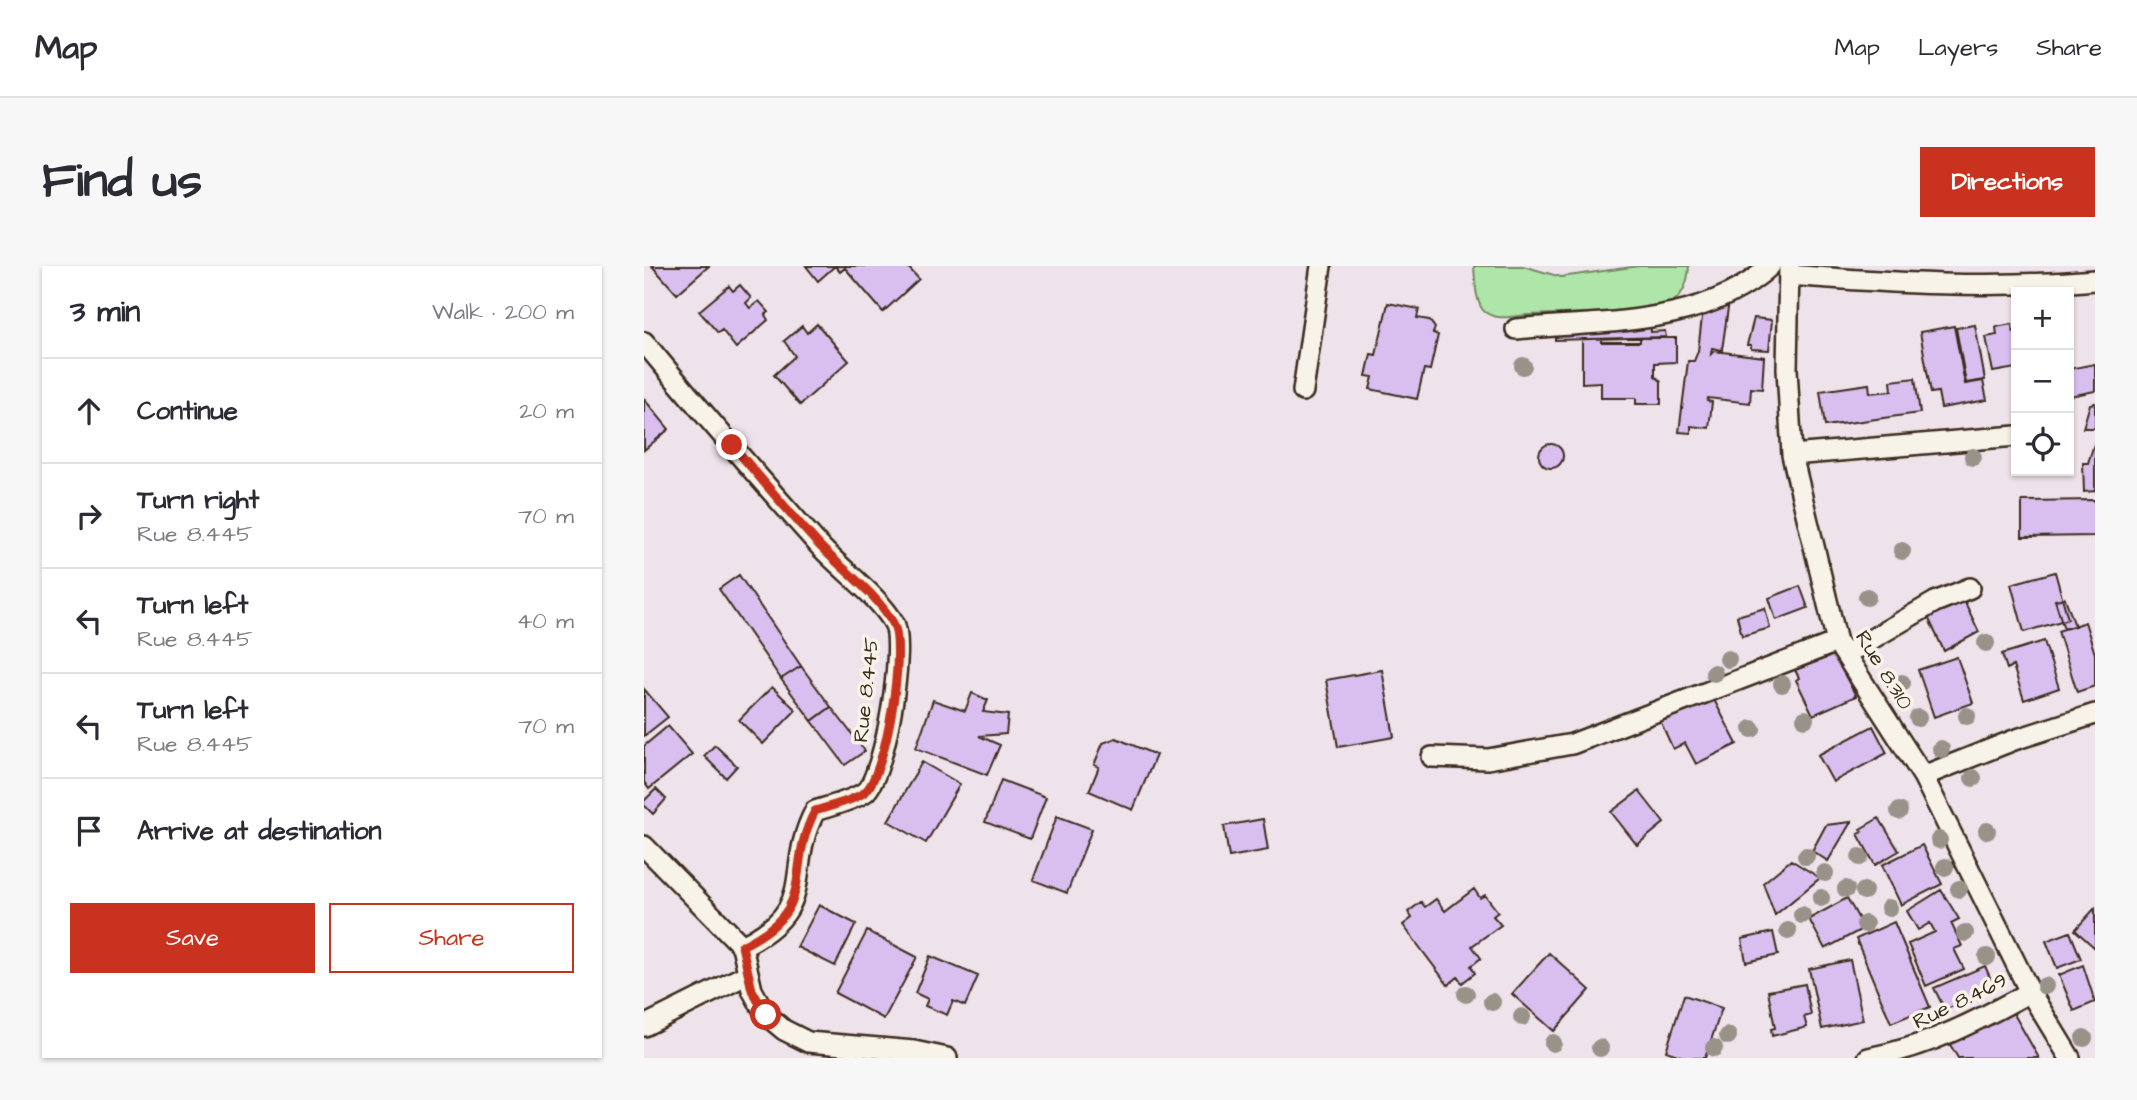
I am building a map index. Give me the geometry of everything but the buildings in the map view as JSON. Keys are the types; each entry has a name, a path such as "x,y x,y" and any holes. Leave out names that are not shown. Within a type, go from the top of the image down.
{"street":[{"path":"1303,391 1321,266"},
{"path":"1516,329 1691,310 1729,295 1756,279 1770,266"},
{"path":"1789,270 1905,285 1999,286 2091,276"},
{"name":"Rue 8.310","path":"1789,270 1787,369 1793,455 1842,648 1923,776 2030,992 2070,1058"},
{"name":"Rue 8.445","path":"644,342 819,545 895,624 898,643 886,743 876,777 864,792 815,811 807,826 793,899 783,919 766,934 742,946"},
{"path":"1793,455 2011,436"},
{"path":"1432,757 1488,760 1572,744 1842,648 1935,602 1970,588"},
{"path":"1923,776 2014,740 2095,714"},
{"path":"644,846 742,946 752,990 766,1015 784,1030 808,1042 914,1051 947,1058"},
{"path":"644,1026 748,974"},
{"name":"Rue 8.469","path":"1868,1058 1907,1051 1971,1025 2030,992"}],"green space":[{"path":"1474,266 1523,266 1561,277 1639,266 1689,266 1681,294 1667,306 1658,309 1506,317 1490,315 1482,308 1476,290"}],"route":[{"path":"732,445 819,545 881,607 895,624 898,643 886,743 876,777 864,792 815,811 807,826 793,899 783,919 766,934 742,946 752,990 766,1015"}]}
